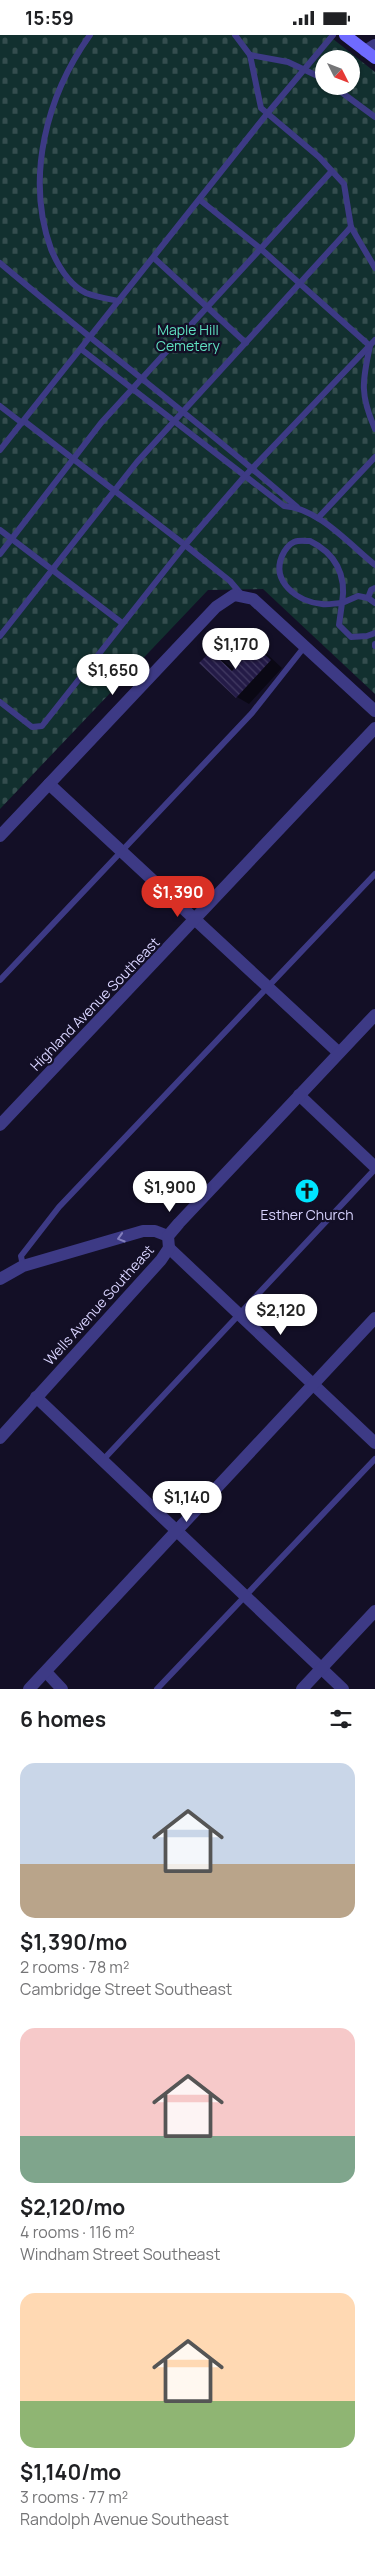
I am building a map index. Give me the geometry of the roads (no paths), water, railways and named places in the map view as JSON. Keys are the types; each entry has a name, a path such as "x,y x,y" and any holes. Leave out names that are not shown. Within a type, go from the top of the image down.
{"main road":[{"path":"345,35 372,51"}],"street":[{"path":"0,836 216,607 234,595 253,599 375,711"},
{"name":"Highland Avenue Southeast","path":"0,1125 375,728"},
{"path":"49,784 338,1052"},
{"name":"Wells Avenue Southeast","path":"0,1438 299,1095 375,1015"},
{"path":"299,1095 375,1168"},
{"path":"0,1279 22,1266 144,1231 155,1231 169,1242 239,1315 375,1443"},
{"path":"29,1689 375,1318"},
{"path":"36,1397 343,1689"},
{"path":"302,1689 375,1611"},
{"path":"46,1672 62,1689"}],"lane":[{"path":"90,35 64,78 48,120 39,195 45,233 59,269 85,292 120,301"},
{"path":"235,35 250,55 261,108 266,115 319,157 344,184 351,227 375,268"},
{"path":"0,450 266,115 333,35"},
{"path":"250,55 288,62 315,75"},
{"path":"345,95 375,117"},
{"path":"0,554 101,423 331,172"},
{"path":"200,200 260,249 370,346"},
{"path":"0,636 182,411 351,227"},
{"path":"154,258 246,343"},
{"path":"0,263 89,338 253,468 297,507 318,518 375,565"},
{"path":"0,703 32,727 42,725 185,545 244,477 375,340"},
{"path":"370,346 362,395 375,429"},
{"path":"82,349 244,477 284,506 297,507"},
{"path":"0,406 75,458 230,581 243,597"},
{"path":"318,518 375,457"},
{"path":"0,529 122,623"},
{"path":"375,603 368,598 358,596 342,603 323,605 311,602 286,588 280,578 278,564 284,551 293,542 310,541 324,547 334,559 341,574 344,591 342,603 339,625 351,637 367,637 375,633"},
{"path":"368,598 371,590 375,587"},
{"path":"0,980 252,713 305,646"},
{"path":"22,1266 22,1256 59,1207 375,874"},
{"path":"102,1461 375,1168"},
{"path":"157,1689 375,1459"}],"place":[{"name":"Esther Church","path":"307,1191"}],"park label":[{"name":"Maple Hill Cemetery","path":"188,338"}]}
